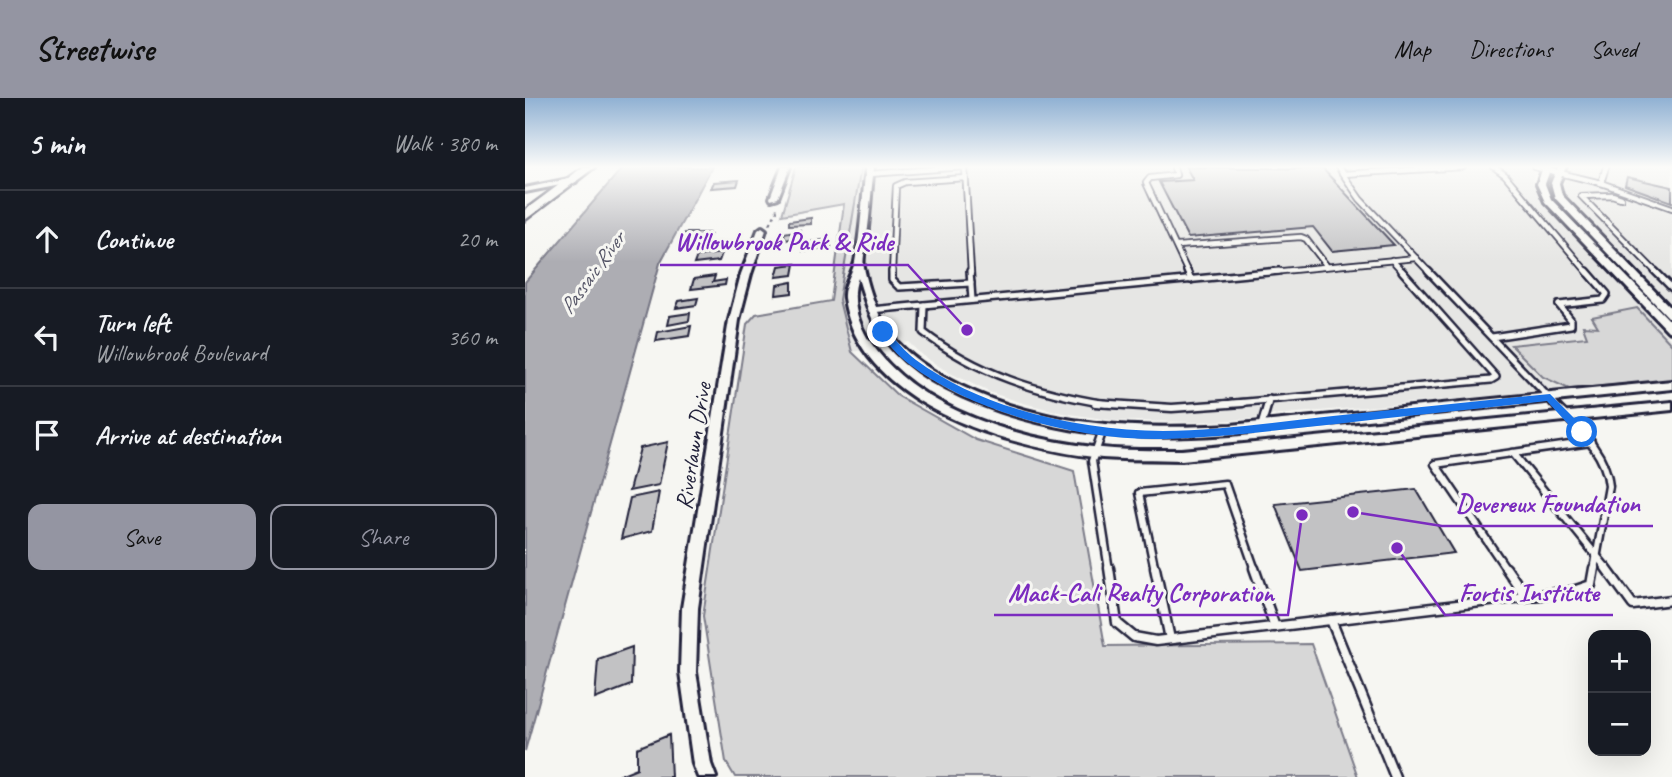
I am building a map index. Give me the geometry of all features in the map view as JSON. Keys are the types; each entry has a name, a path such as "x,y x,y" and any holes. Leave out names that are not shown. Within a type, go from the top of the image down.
{"street":[{"path":"525,216 548,199"},
{"path":"866,199 859,265 871,310 895,346 910,361 946,384 1018,413 1048,421 1103,430 1163,435 1672,385"},
{"path":"1547,199 1672,329"},
{"path":"1560,199 1672,315"},
{"name":"Riverlawn Drive","path":"688,672 694,577 729,347 739,297 762,230"},
{"path":"859,265 849,284 848,297 855,327 868,351 897,379 919,395 969,420 1047,443 1097,452 1182,455 1672,406"},
{"path":"688,672 706,777"}],"lane":[{"path":"895,199 892,280 899,287 906,288 971,282"},
{"path":"966,199 972,300"},
{"path":"1154,199 1191,280"},
{"path":"1103,430 1092,461 1117,623 1124,633 1139,640 1170,639 1573,592 1591,585 1609,486 1602,459 1569,416 1360,199"},
{"path":"1492,337 1566,327 1571,325 1571,320 1559,305 1607,298 1607,294 1523,199"},
{"path":"1584,199 1672,288"},
{"path":"1646,199 1672,208"},
{"path":"1177,247 1301,237 1306,239 1326,265"},
{"path":"871,310 1416,258"},
{"path":"924,305 923,332 957,357 988,372 1075,398 1138,407 1171,408 1491,380 1496,377 1392,260"},
{"path":"1261,427 1269,399"},
{"path":"1526,597 1435,464 1591,442"},
{"path":"1513,453 1597,555 1633,605 1672,600"},
{"path":"1170,639 1139,493 1225,484 1275,626"},
{"path":"1331,620 1395,777"}],"path":[{"path":"762,230 774,219 777,211 774,199"}],"shaded area":[{"path":"787,199 856,199 839,300 852,352 898,396 976,440 1074,471 1105,646 1311,644 1358,777 735,777 726,762 703,616 747,324 756,314 831,301 844,204 782,215"},
{"path":"856,199 1542,199 1672,341 1672,380 1251,419 1198,422 1116,421 1063,413 989,392 948,372 923,356 908,342 852,352 839,300"},
{"path":"1568,199 1672,199 1672,307"},
{"path":"1637,308 1672,345 1672,380 1569,389 1543,377 1511,345 1587,337 1583,326 1598,327 1592,317"}],"water":[{"name":"Passaic River","path":"596,199 695,199 660,263 525,751 525,282"}],"building":[{"path":"1168,199 1351,199 1394,245 1332,251 1313,227 1188,238"},
{"path":"811,218 811,224 789,225 789,221"},
{"path":"800,230 801,237 785,240 784,233"},
{"path":"685,233 710,235 706,241 680,239"},
{"path":"830,239 831,247 803,251 803,243"},
{"path":"722,253 719,261 694,264 697,256"},
{"path":"795,264 793,275 776,277 779,266"},
{"path":"715,276 713,282 726,280 725,285 691,289 694,279"},
{"path":"792,282 792,293 776,295 777,285"},
{"path":"698,298 696,305 676,308 679,301"},
{"path":"690,313 689,321 668,325 670,316"},
{"path":"691,326 689,336 656,341 658,332"},
{"path":"668,442 659,485 629,491 640,448"},
{"path":"1416,489 1454,553 1302,571 1275,504"},
{"path":"659,492 652,531 621,539 630,498"},
{"path":"632,647 631,685 595,699 598,659"},
{"path":"669,735 671,777 615,777 637,768 637,748"}],"place":[{"name":"Willowbrook Park & Ride","path":"967,330"},
{"name":"Devereux Foundation","path":"1353,512"},
{"name":"Mack-Cali Realty Corporation","path":"1302,515"},
{"name":"Fortis Institute","path":"1397,548"}],"route":[{"path":"883,332 910,361 968,395 1048,421 1103,430 1163,435 1246,429 1550,397 1582,432"}]}
